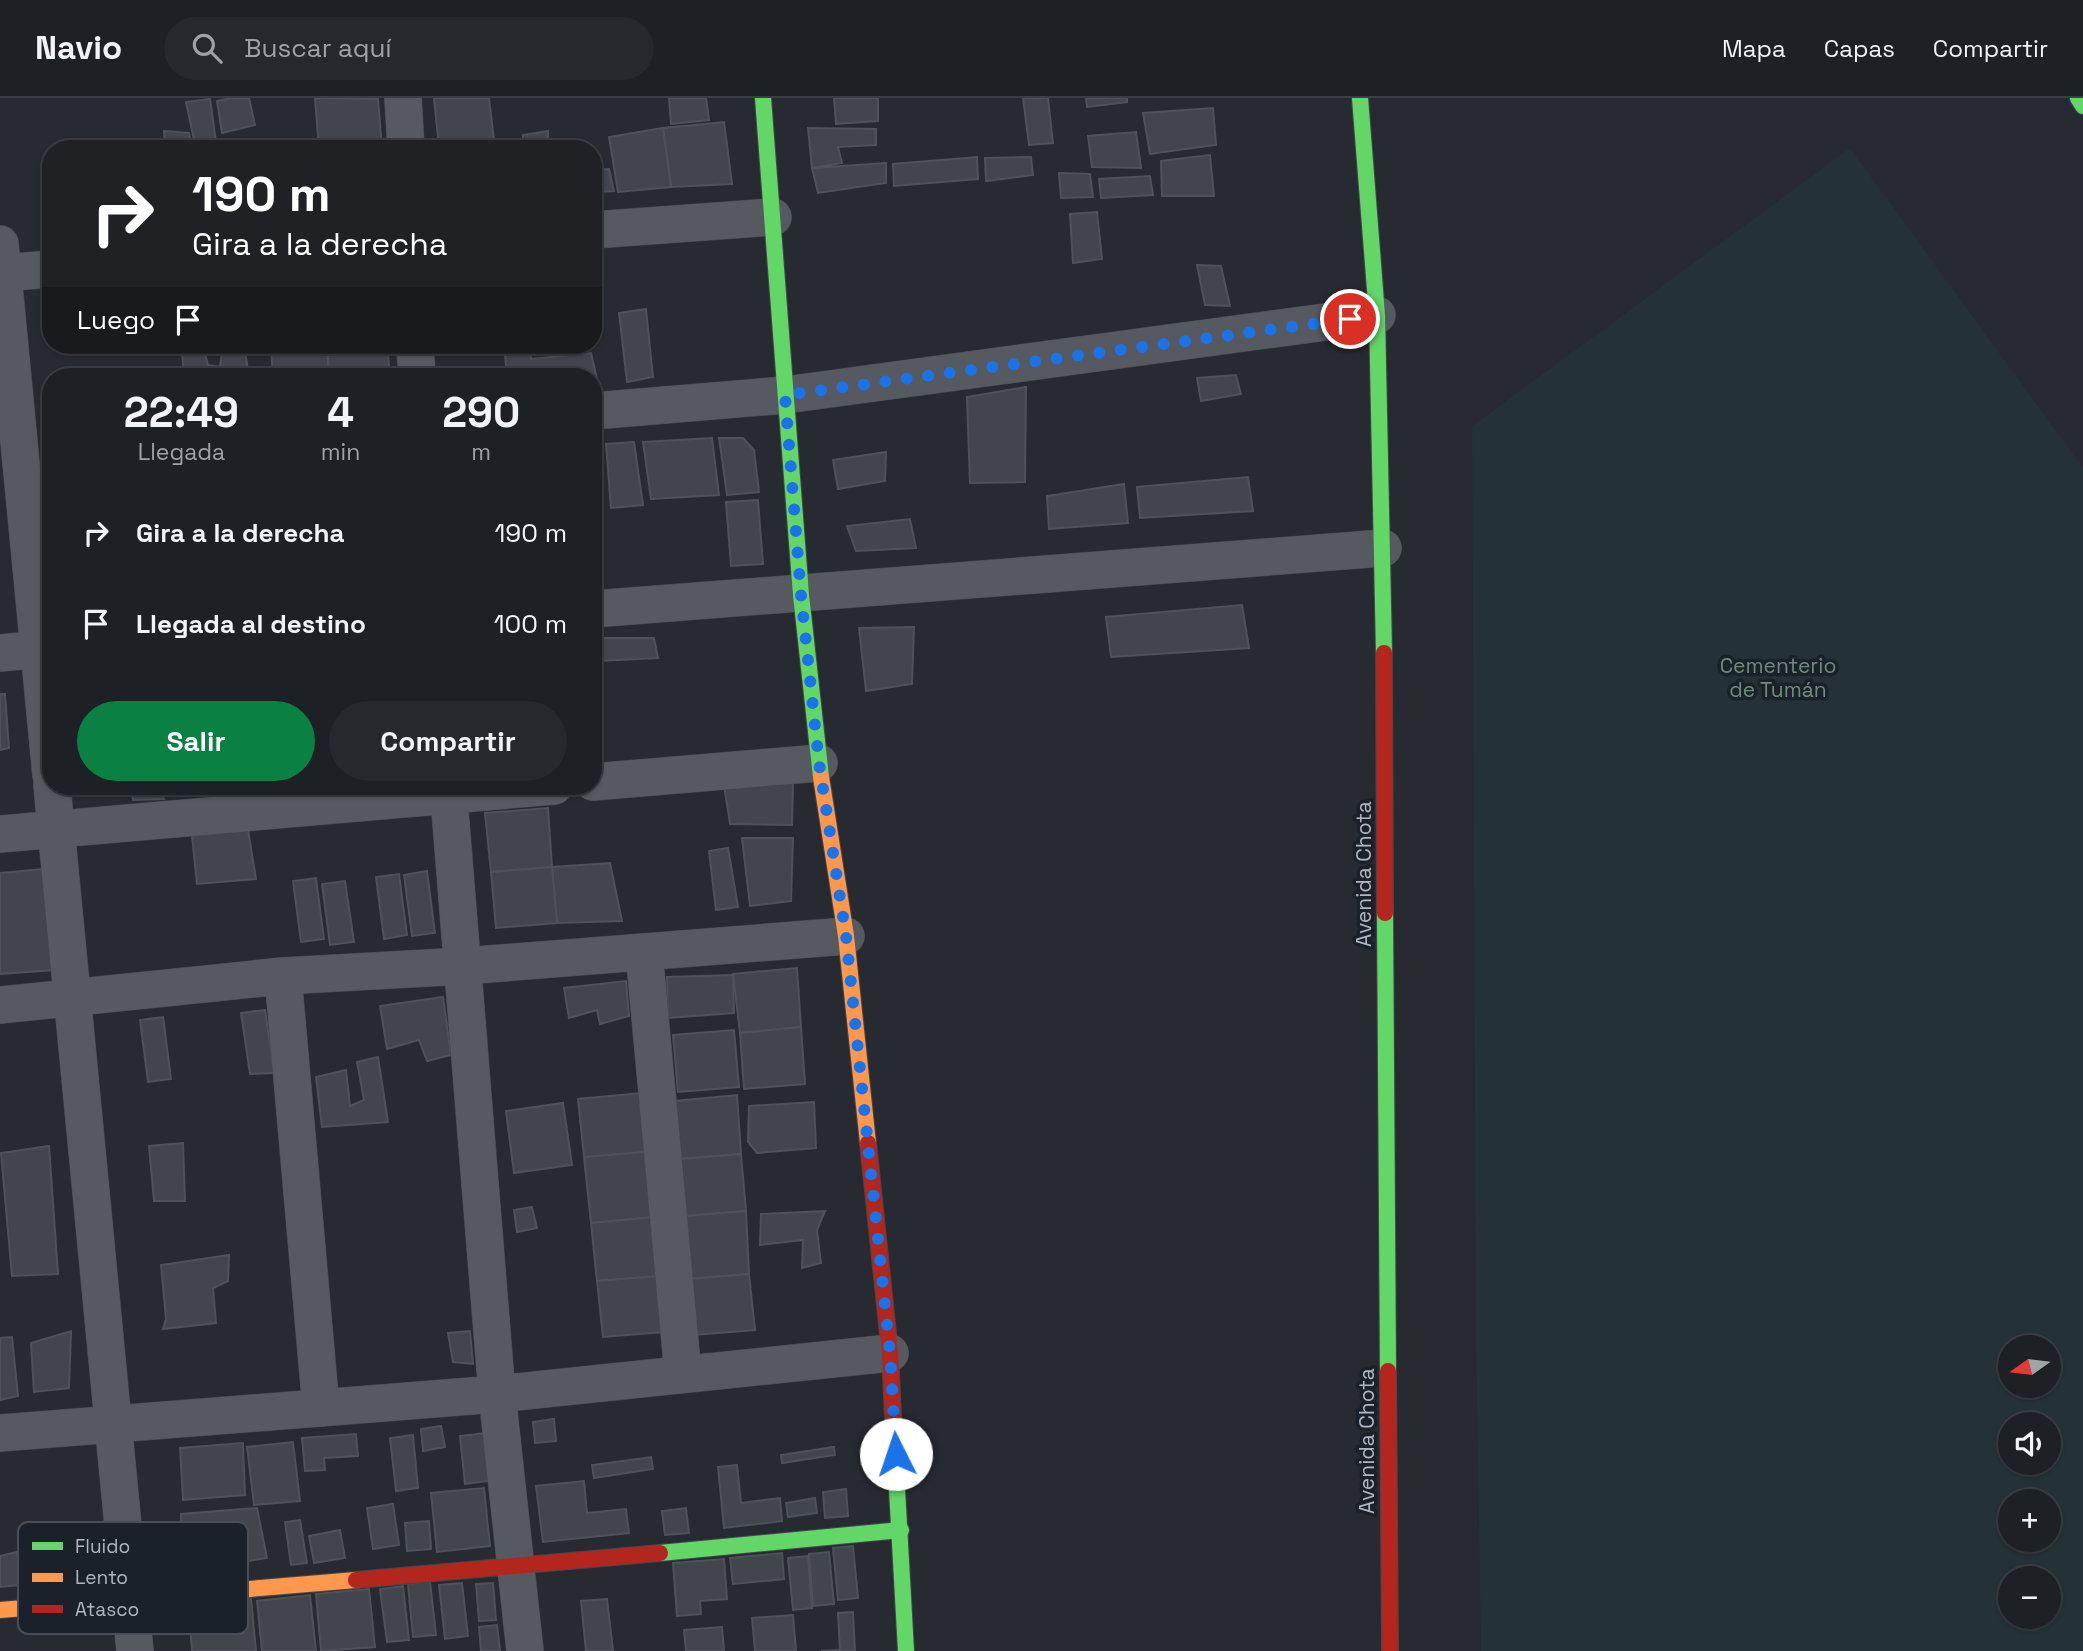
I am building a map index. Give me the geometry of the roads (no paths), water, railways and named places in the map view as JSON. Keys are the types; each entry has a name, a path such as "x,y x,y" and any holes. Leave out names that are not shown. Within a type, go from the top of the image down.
{"main road":[{"path":"763,98 801,595 819,763 846,936 890,1353 906,1651"},
{"name":"Avenida Chota","path":"1360,98 1377,315 1383,548 1390,1651"},
{"path":"2078,98 2083,106"},
{"path":"248,1589 518,1567 901,1530"},
{"path":"0,1610 18,1608"}],"street":[{"path":"403,98 405,140"},
{"path":"602,229 773,217"},
{"path":"42,268 1,263 42,622"},
{"path":"602,410 785,395 1377,315"},
{"path":"602,608 1383,548"},
{"path":"0,653 42,648"},
{"path":"602,781 819,763"},
{"path":"53,795 122,1522"},
{"path":"0,834 400,795"},
{"path":"449,795 498,1394 525,1651"},
{"path":"0,1005 72,1000 283,976 464,966 846,936"},
{"path":"644,952 683,1374"},
{"path":"283,976 321,1408"},
{"path":"0,1433 498,1394 890,1353"}],"park label":[{"name":"Cementerio de Tumán","path":"1778,678"}]}
